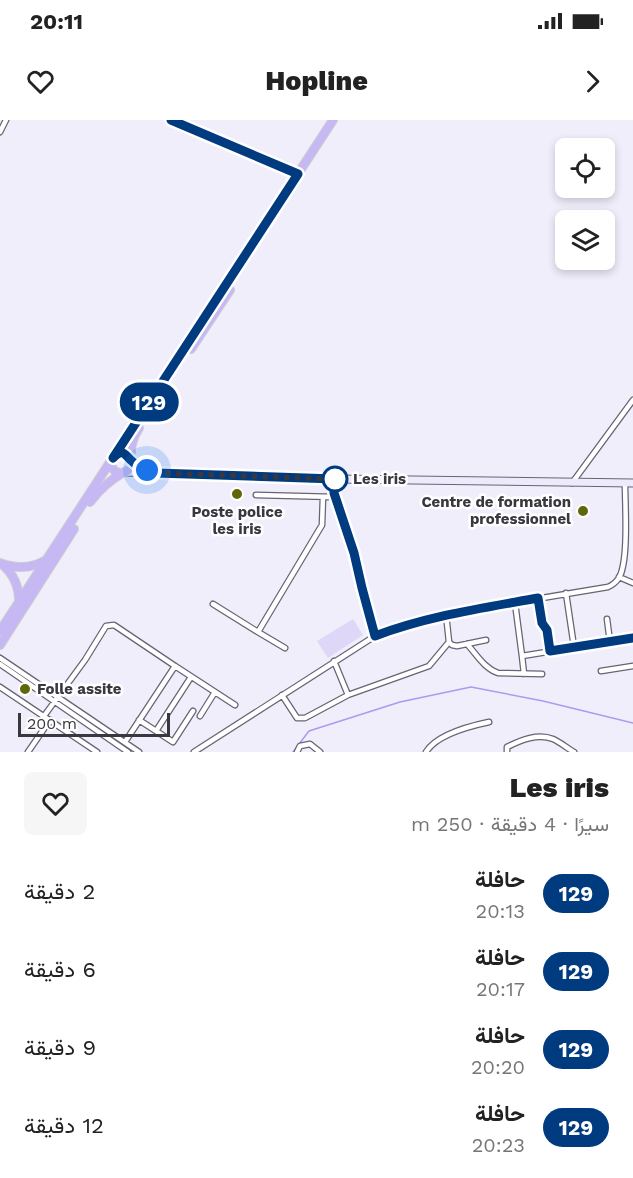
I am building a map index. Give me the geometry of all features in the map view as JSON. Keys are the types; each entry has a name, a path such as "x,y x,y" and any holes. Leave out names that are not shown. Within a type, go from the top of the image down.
{"highway":[{"path":"0,631 333,120"},
{"path":"0,645 92,500 107,482 130,468 130,447 136,431 339,120"},
{"path":"124,472 117,472 113,467 113,458 118,453 125,453 131,461"},
{"path":"19,601 18,586 15,580 0,563 20,568 34,566 46,560"}],"street":[{"path":"0,132 6,120"},
{"path":"171,120 298,174"},
{"path":"572,483 633,400"},
{"path":"131,461 156,473"},
{"path":"124,472 335,479 629,483 624,556 619,577 614,584 608,587 446,614 375,636 194,752"},
{"path":"335,479 335,497 354,553 375,636"},
{"path":"256,495 335,497"},
{"path":"258,632 322,525 323,497"},
{"path":"619,577 633,583"},
{"path":"566,593 574,647"},
{"path":"538,598 550,651"},
{"path":"515,603 524,674"},
{"path":"213,604 285,648"},
{"path":"282,694 297,718 300,719 348,695 429,666 449,642 446,614"},
{"path":"607,619 610,642"},
{"path":"44,716 85,660 106,626 110,625 114,625 235,705"},
{"path":"522,656 633,638"},
{"path":"449,642 456,646 486,640"},
{"path":"467,644 485,666 498,673 542,674"},
{"path":"0,658 56,699"},
{"path":"334,661 348,695"},
{"path":"0,663 122,744 139,752"},
{"path":"115,752 175,666"},
{"path":"601,671 633,666"},
{"path":"156,731 190,676"},
{"path":"0,687 97,752"},
{"path":"200,716 215,692"},
{"path":"139,720 173,742 193,711"},
{"path":"28,752 50,720"},
{"path":"426,752 431,744 461,728 489,722"},
{"path":"507,752 507,747 520,740 534,737 552,738 574,752"},
{"path":"122,744 129,752"},
{"path":"297,752 300,746 310,744 320,752"}],"shaded area":[{"path":"353,619 363,635 328,658 317,641"}],"waterway":[{"path":"293,752 309,731 400,702 471,687 543,701 633,723"}],"bus line":[{"name":"129","path":"171,120 298,174 113,458 118,453 125,453 131,461 156,473 335,479 334,493 354,553 375,636 414,622 446,614 538,598 550,651 633,638"}],"place":[{"name":"Les iris","path":"335,479"},
{"name":"Poste police les iris","path":"237,494"},
{"name":"Centre de formation professionnel","path":"583,511"},
{"name":"Folle assite","path":"25,689"}],"route":[{"path":"147,470 156,473 335,479"}]}
